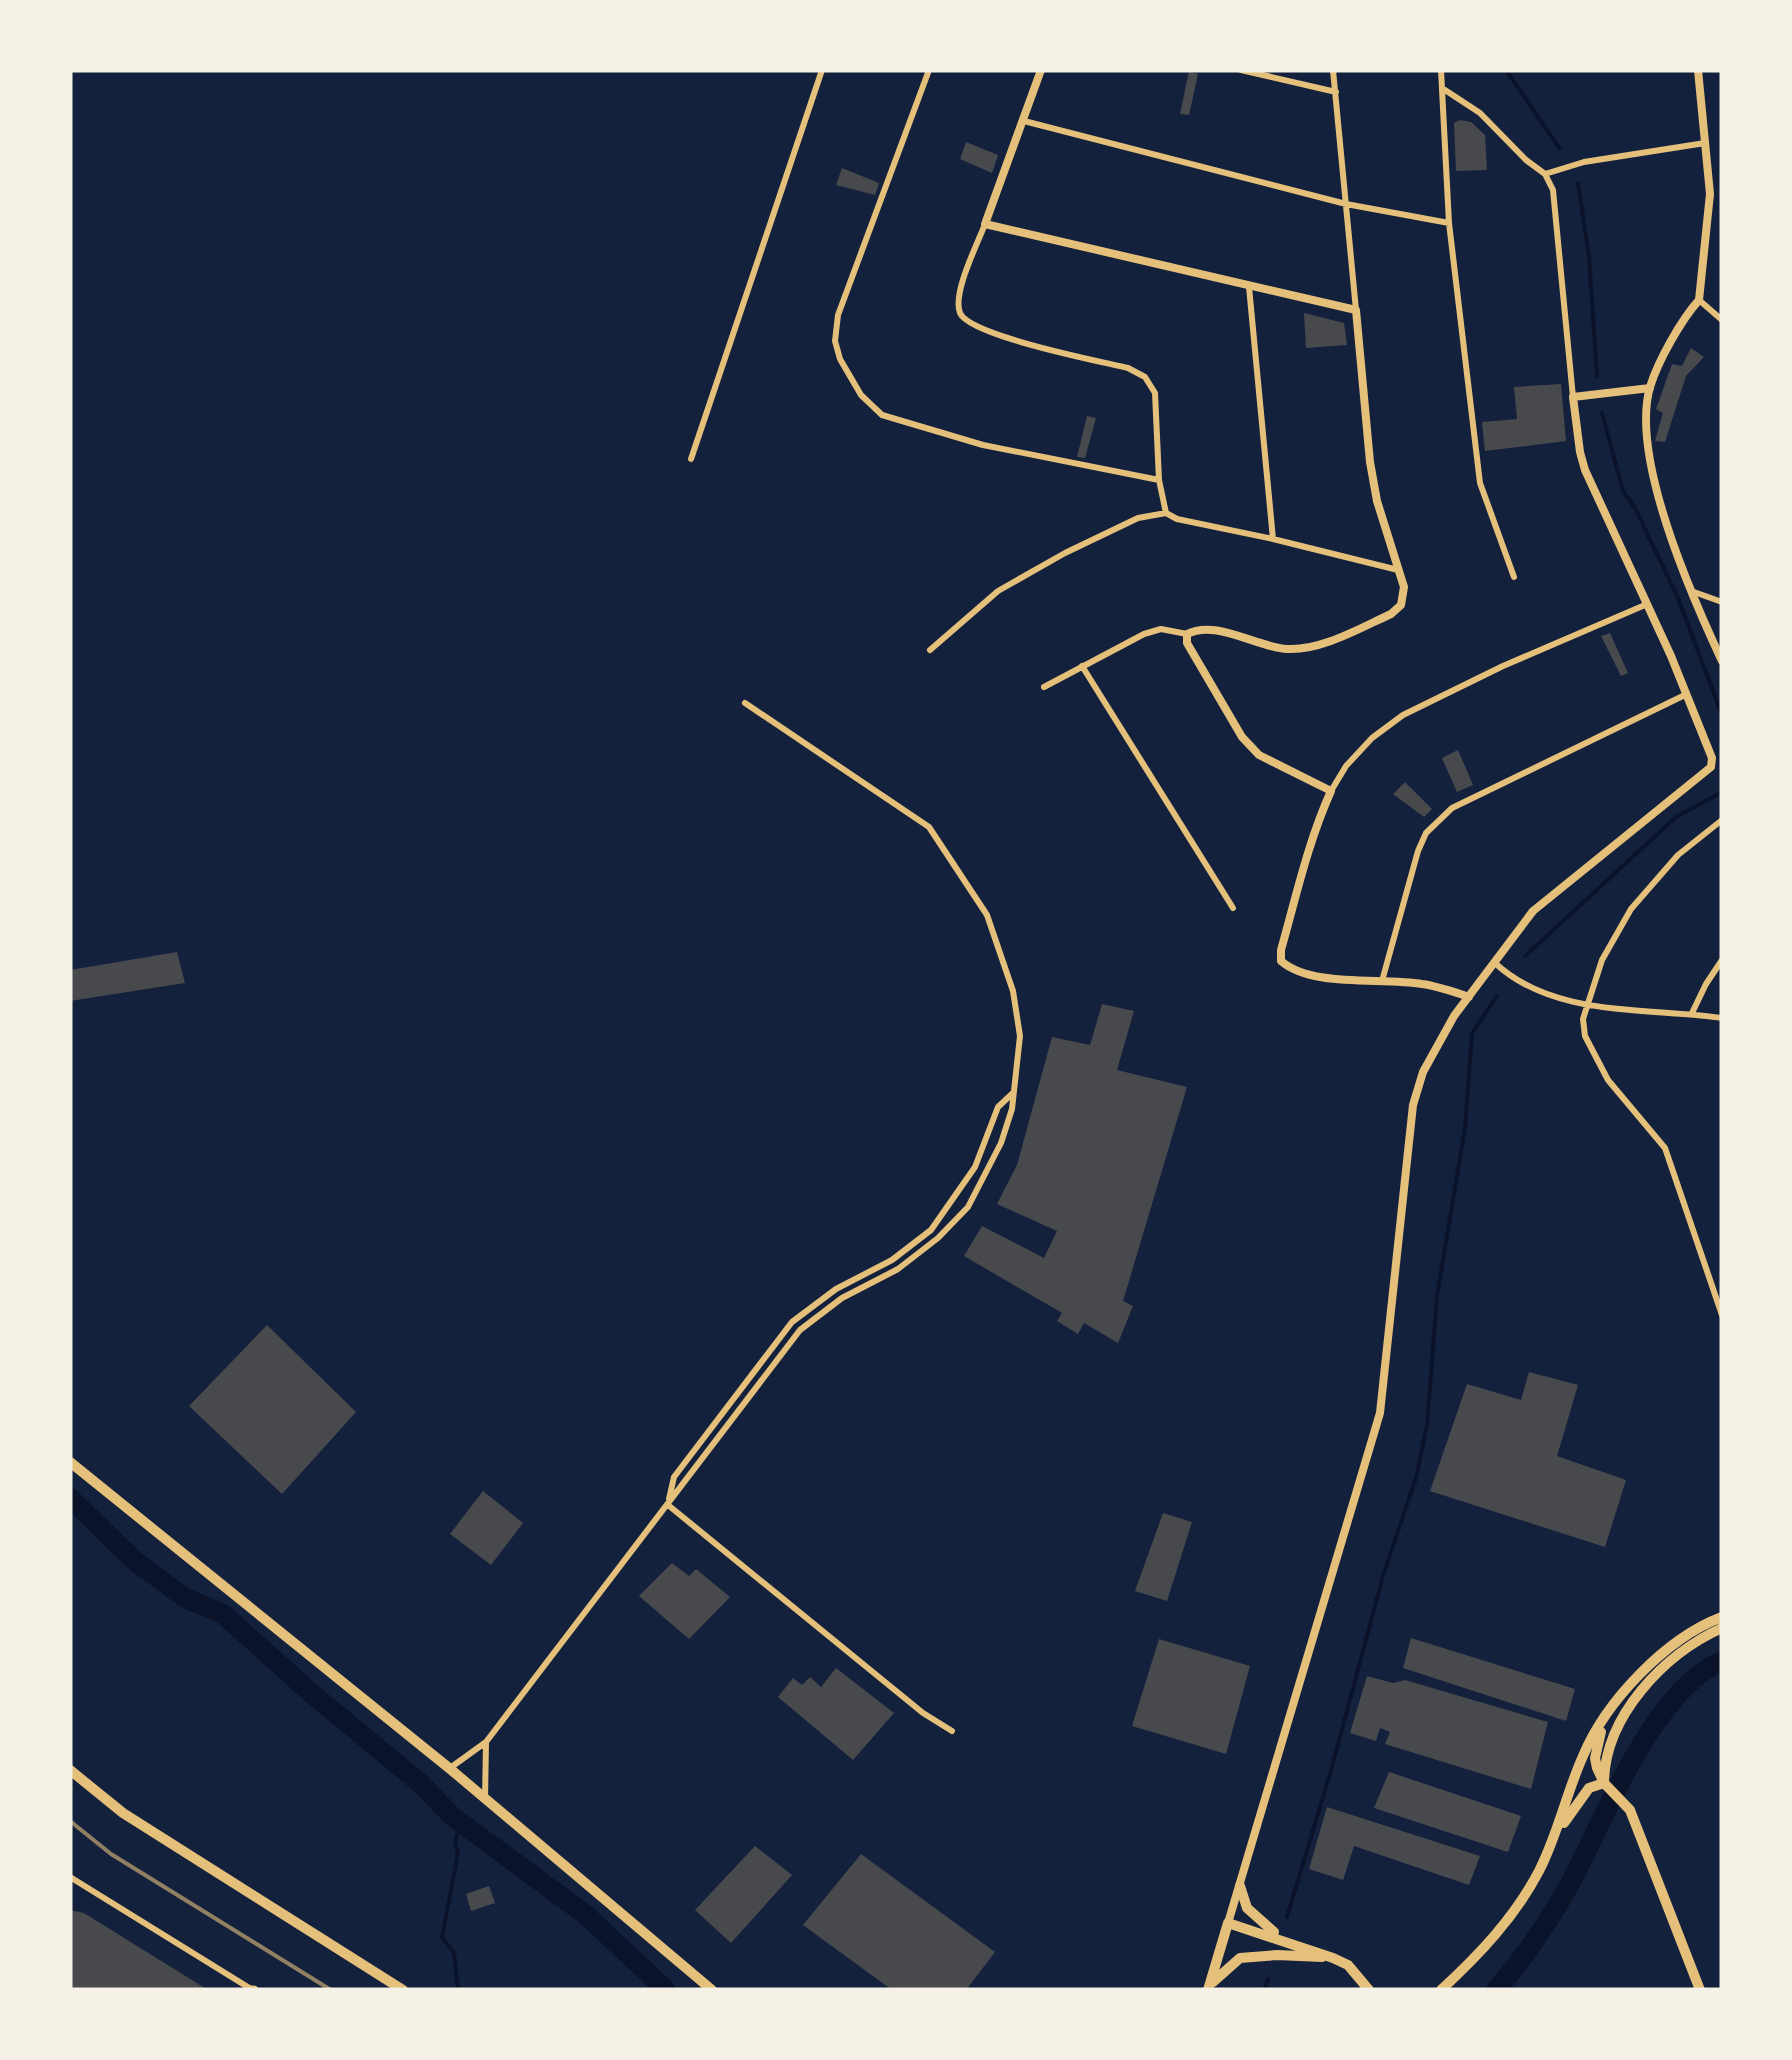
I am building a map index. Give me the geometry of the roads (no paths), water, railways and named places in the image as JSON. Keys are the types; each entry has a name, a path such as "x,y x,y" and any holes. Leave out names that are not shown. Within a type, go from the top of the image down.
{"main road":[{"path":"72,1472 449,1768 712,1990"},
{"path":"1555,1836 1583,1754 1606,1714 1638,1676 1689,1633 1721,1619"},
{"path":"1607,1785 1606,1753 1637,1698 1674,1658 1721,1619"},
{"path":"1606,1714 1595,1758 1607,1785 1630,1810 1700,1990"},
{"path":"70,1770 123,1813 402,1990"},
{"path":"1442,1990 1501,1929 1582,1796 1589,1788 1607,1785"},
{"path":"1240,1886 1247,1908 1266,1929 1348,1965 1369,1990"},
{"path":"1208,1989 1228,1923 1298,1944"},
{"path":"1222,1945 1240,1958"},
{"path":"1208,1989 1240,1958 1333,1958"}],"street":[{"path":"691,459 822,70"},
{"path":"930,70 835,328 840,359 849,378 882,415 983,445 1159,480"},
{"path":"1041,70 963,282 960,314 970,324 1000,336 1128,368 1145,377 1155,394 1159,480 1166,513"},
{"path":"1240,70 1336,92"},
{"path":"1044,687 1144,634 1161,629 1186,634 1205,630 1288,649 1312,647 1391,614 1401,605 1404,587 1370,462 1334,70"},
{"path":"1441,70 1449,223 1480,483 1514,577"},
{"path":"1698,70 1710,194 1699,300 1688,313 1650,388 1648,421 1651,467 1722,661"},
{"path":"1228,1923 1380,1413 1417,1088 1437,1045 1532,911 1706,774 1712,758 1585,470 1553,190 1546,174 1526,160 1480,113 1444,89"},
{"path":"1024,121 1346,204 1449,223"},
{"path":"1546,174 1584,162 1705,143"},
{"path":"986,224 1356,310"},
{"path":"1249,288 1272,538"},
{"path":"1699,300 1722,320"},
{"path":"1574,397 1650,388"},
{"path":"930,650 998,591 1103,533 1138,518 1166,513 1177,520 1272,538 1400,570"},
{"path":"1694,592 1722,602"},
{"path":"1469,997 1424,984 1313,976 1291,969 1282,961 1281,950 1319,818 1331,791 1346,766 1372,738 1403,715 1503,666 1645,605"},
{"path":"1186,634 1194,659 1259,756 1331,791"},
{"path":"1082,666 1232,908"},
{"path":"1382,980 1418,851 1426,834 1452,808 1687,694"},
{"path":"449,1768 486,1742 800,1330 842,1298 898,1269 938,1238 968,1207 1002,1144 1014,1092 1020,1036 1013,991 987,915 929,827 746,703"},
{"path":"1722,820 1678,855 1631,908 1602,960 1586,1004 1585,1036 1608,1080 1665,1148 1722,1316"},
{"path":"1692,1014 1722,960"},
{"path":"1495,963 1513,980 1541,993 1586,1004 1722,1018"},
{"path":"668,1505 674,1477 792,1322 836,1289 892,1260 931,1230 976,1167 998,1107 1014,1092"},
{"path":"668,1505 923,1713 952,1730"},
{"path":"485,1800 486,1742"},
{"path":"70,1877 252,1990"}],"waterway":[{"path":"1506,70 1560,149"},
{"path":"1578,183 1589,256 1597,376"},
{"path":"1602,413 1623,491 1678,598 1722,715"},
{"path":"1525,956 1676,817 1722,792"},
{"path":"1287,1917 1383,1576 1416,1478 1427,1425 1437,1296 1465,1128 1472,1033 1497,996"},
{"path":"70,1498 135,1561 185,1598 223,1614 421,1784 452,1816 586,1915 666,1990"},
{"path":"1496,1990 1563,1896 1633,1758 1653,1727 1697,1676 1722,1661"},
{"path":"458,1990 454,1953 442,1937 461,1822"},
{"path":"1264,1990 1268,1979"}],"railway":[{"path":"70,1821 111,1854 331,1990"}]}
